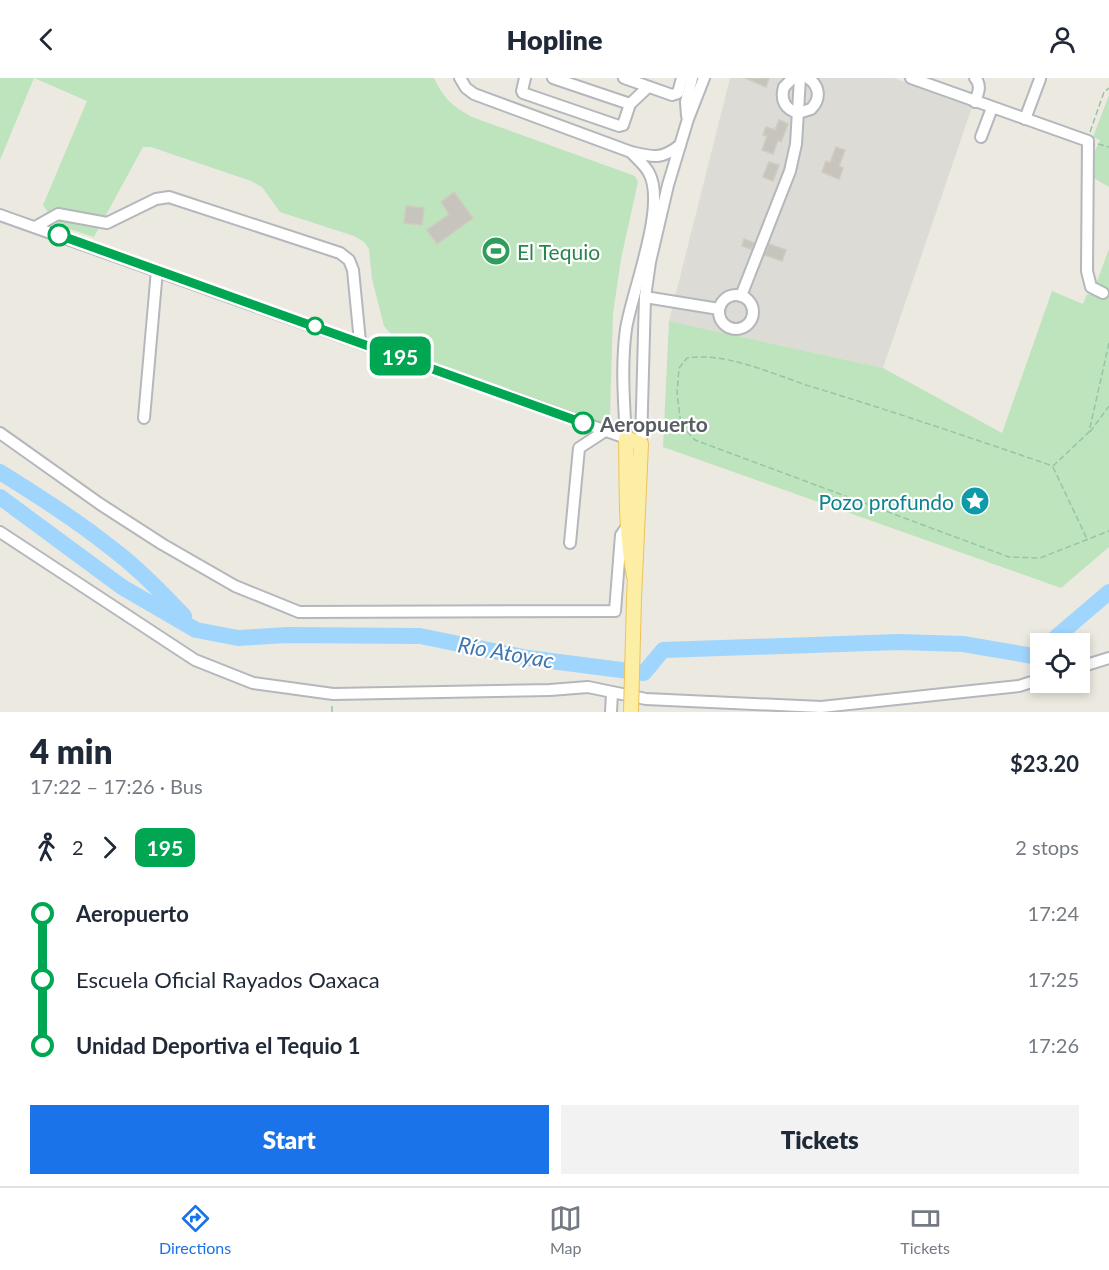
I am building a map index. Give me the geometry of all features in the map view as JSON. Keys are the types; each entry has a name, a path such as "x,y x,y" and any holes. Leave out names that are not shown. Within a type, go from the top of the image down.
{"main road":[{"path":"631,712 634,576 641,444 626,438 628,525 634,576"}],"street":[{"path":"460,78 466,88 474,94 631,152 653,158 667,154 680,145"},
{"path":"525,78 523,93 613,125 623,125 630,104 648,87"},
{"path":"553,78 630,104"},
{"path":"624,78 669,95 676,95 685,78"},
{"path":"685,78 688,119"},
{"path":"641,444 645,297 652,253 668,185 688,119 704,78"},
{"path":"793,78 784,87 783,101 787,107 798,113 811,109 818,99 816,86 808,78"},
{"path":"741,296 790,171 796,144 800,78"},
{"path":"911,78 1088,141 1088,271 1091,287 1103,293"},
{"path":"975,78 980,88 975,102"},
{"path":"1025,119 1040,79"},
{"path":"981,137 992,108"},
{"path":"0,214 626,438 622,385 626,329 654,201 653,184 649,172 631,152"},
{"path":"35,227 58,214 107,224 156,199 169,198 340,253 349,260 353,270 360,342"},
{"path":"144,418 157,270"},
{"path":"730,296 747,298 753,309 752,321 742,329 730,329 725,326 719,315 719,309 730,296"},
{"path":"645,297 719,309"},
{"path":"570,543 579,448 605,430"},
{"path":"0,433 100,504 162,544 235,586 299,612 615,611 621,535 628,525"},
{"path":"0,532 195,660 253,683 333,694 550,690 588,687 646,699 821,707 1018,686 1030,682"},
{"path":"1090,664 1109,658"},
{"path":"611,712 612,693"}],"path":[{"path":"1088,141 1104,92 1109,88"},
{"path":"1089,432 1109,343"},
{"path":"1087,539 1053,466 871,405 726,360 687,358 679,368 677,393 681,425 695,440 1009,557 1040,558 1109,531"},
{"path":"1053,466 1089,432 1109,406"}],"shaded area":[{"path":"730,78 894,78 972,107 883,368 669,321"}],"green space":[{"path":"0,78 34,78 0,160"},
{"name":"El Tequio","path":"34,78 434,78 449,101 472,117 635,176 638,182 621,259 613,314 610,414 606,426 422,358 417,352 396,340 384,326 372,279 369,249 364,242 354,236 280,212 262,187 251,181 151,147 143,147 94,237 57,225 43,205 87,101"},
{"path":"1109,95 1109,187 1085,173 1100,140 1093,137"},
{"path":"1109,249 1109,547 1061,588 663,447 669,321 883,368 1002,433 1052,291 1083,304 1087,294 1092,295"}],"building":[{"path":"745,78 769,78 766,87"},
{"path":"779,120 788,124 773,154 762,150 767,136 763,135 766,127 775,130"},
{"path":"836,147 845,150 839,166 843,168 839,179 822,172 826,161 830,163"},
{"path":"769,162 779,165 773,181 763,177"},
{"path":"454,192 473,218 437,244 427,230 449,214 441,202"},
{"path":"406,206 424,208 422,225 404,223"},
{"path":"744,239 754,243 751,249 742,246"},
{"path":"769,244 786,250 782,261 765,255"}],"waterway":[{"path":"0,472 97,537 148,580 184,616"},
{"name":"Río Atoyac","path":"0,497 122,587 196,630 238,638 288,635 420,636 528,658 644,673 663,650 899,642 963,644 1030,655"},
{"name":"Río Atoyac","path":"1061,633 1109,592"}],"bus line":[{"name":"195","path":"59,235 583,423"}],"place":[{"name":"El Tequio","path":"496,251"},
{"name":"Aeropuerto","path":"583,423"},
{"name":"Pozo profundo","path":"975,501"}]}
